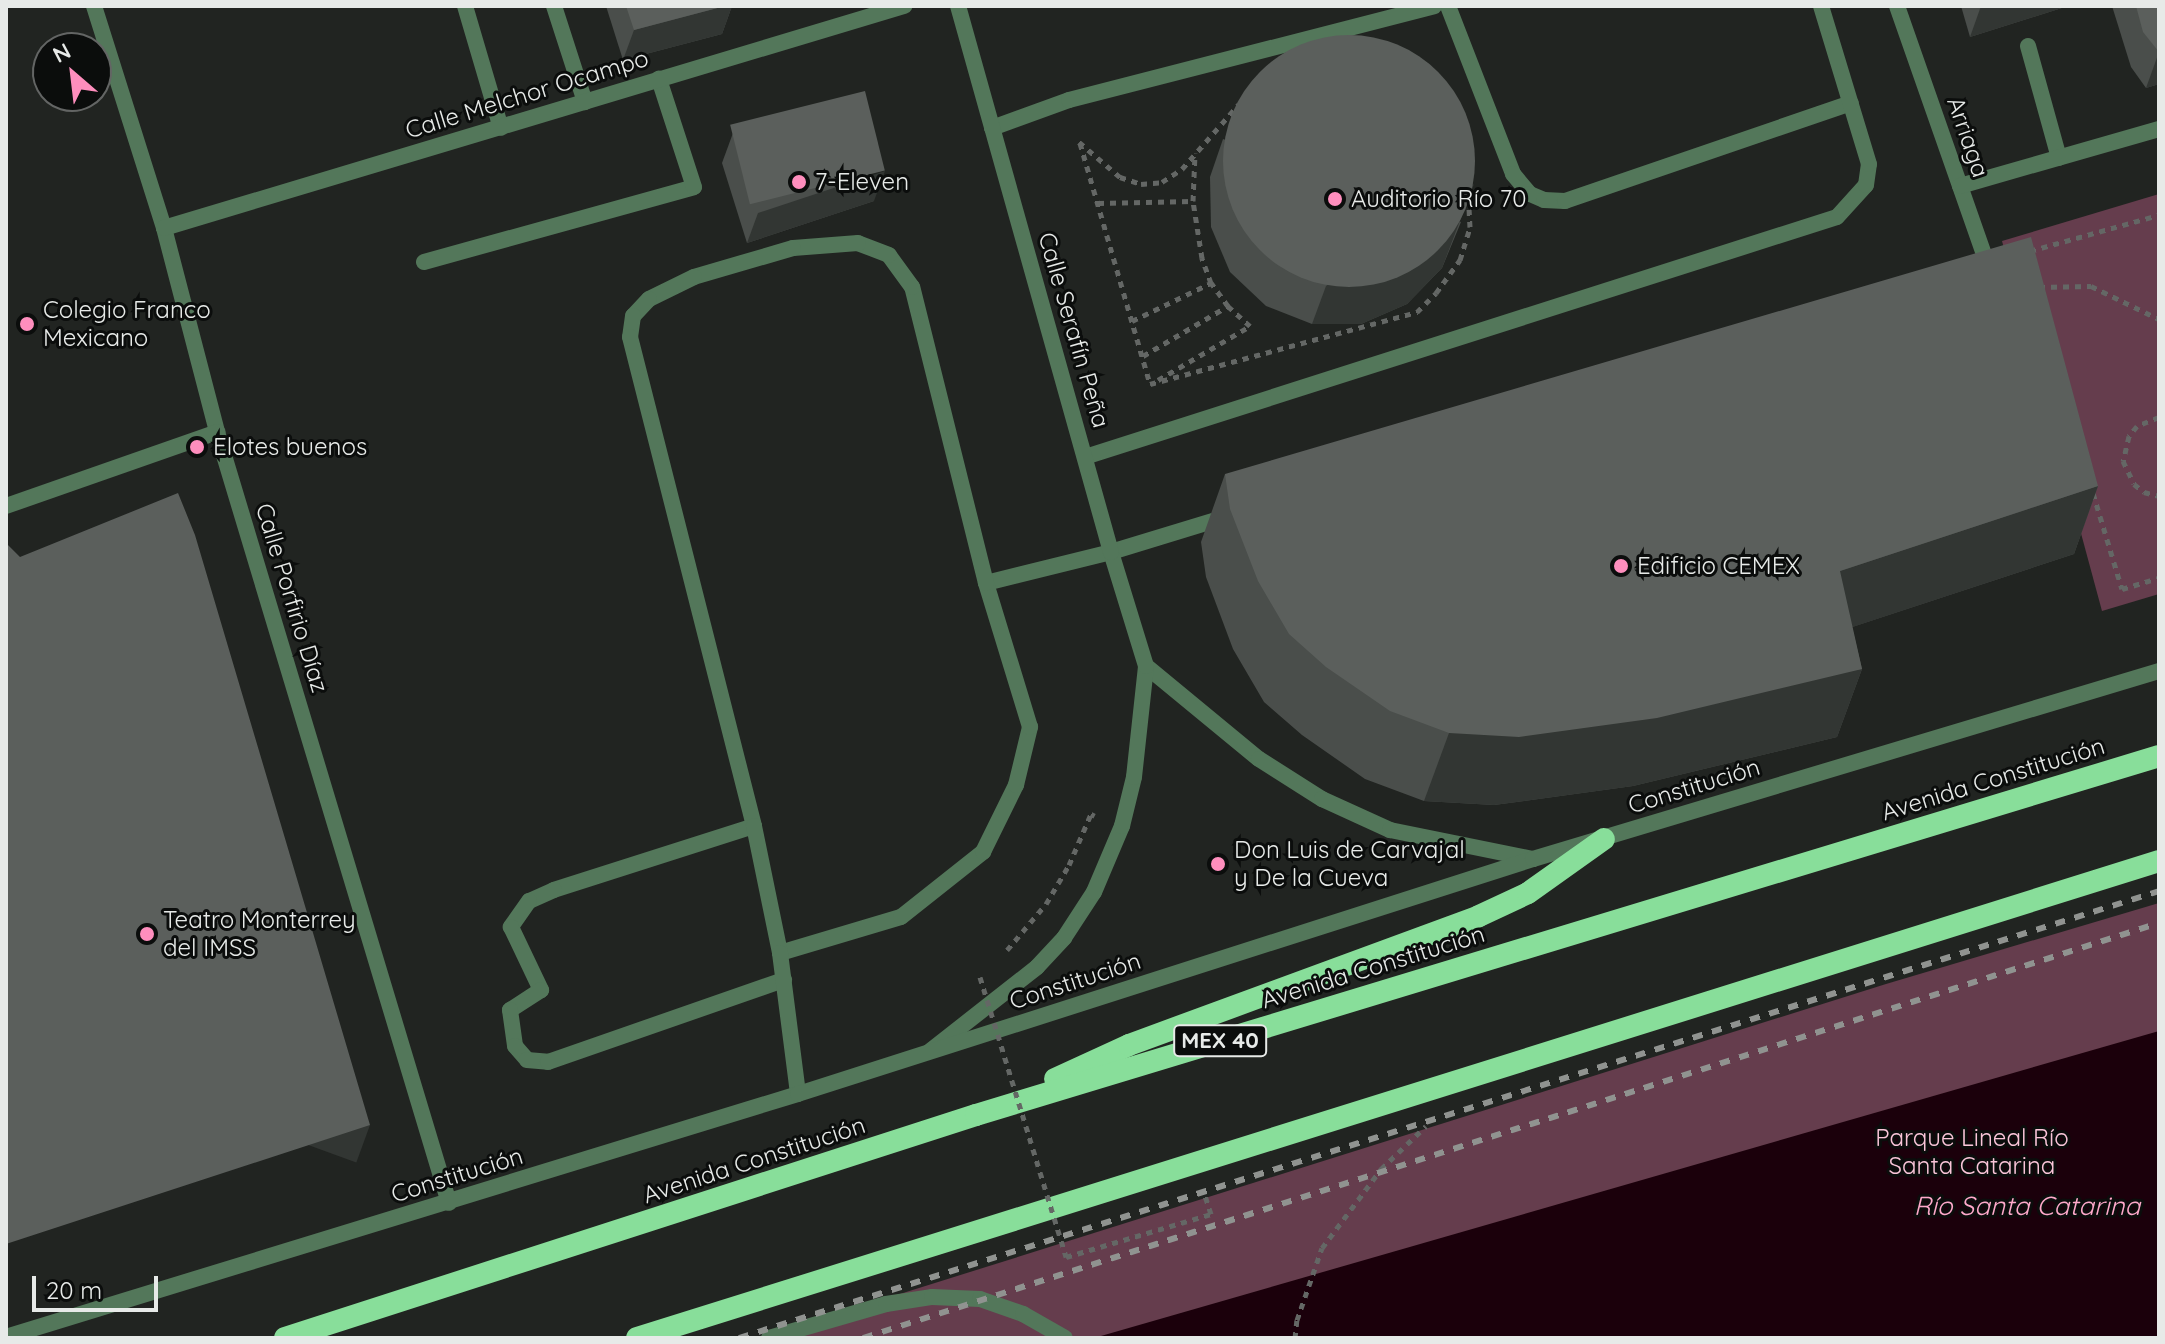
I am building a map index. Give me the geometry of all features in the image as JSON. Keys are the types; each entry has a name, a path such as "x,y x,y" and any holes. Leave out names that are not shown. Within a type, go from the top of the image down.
{"highway":[{"name":"Avenida Constitución","path":"285,1338 976,1115 2159,756"},
{"path":"976,1115 1129,1045 1479,916 1528,893 1604,839"},
{"path":"637,1338 2159,861"}],"street":[{"name":"Calle Porfirio Díaz","path":"94,6 164,228 217,432 449,1203"},
{"path":"465,6 501,128"},
{"path":"554,6 585,102"},
{"name":"Calle Serafín Peña","path":"926,1054 1037,967 1064,938 1094,892 1122,826 1134,777 1146,666 1111,552 958,6"},
{"path":"992,128 1069,100 1434,6"},
{"path":"1448,6 1513,174 1530,194 1544,200 1565,201 1851,103"},
{"path":"1085,457 1837,217 1866,185 1869,164 1821,6"},
{"name":"Arriaga","path":"1897,6 1960,186 1987,286"},
{"name":"Calle Melchor Ocampo","path":"164,228 899,7"},
{"path":"2028,46 2059,158"},
{"path":"424,262 694,187 659,79"},
{"path":"1960,186 2159,129"},
{"path":"780,953 901,917 983,852 1016,785 1030,727 986,583 912,287 889,255 858,243 793,248 694,277 649,299 633,316 630,337 754,826 780,953 798,1094"},
{"path":"6,506 217,432"},
{"path":"986,583 1111,552 1248,510"},
{"path":"1146,666 1259,759 1322,799 1390,830 1533,859"},
{"name":"Constitución","path":"6,1337 926,1054 1533,859 2159,671"},
{"path":"754,826 554,890 529,901 511,927 541,990 510,1010 515,1046 527,1060 548,1062 784,980"},
{"path":"769,1338 886,1304 932,1297 980,1299 1023,1314 1065,1338"}],"path":[{"path":"1150,384 1079,142 1120,177 1141,184 1162,182 1182,169 1247,95"},
{"path":"1150,384 1250,326 1228,306 1211,283 1202,258 1193,201 1195,153"},
{"path":"1150,384 1417,312 1436,293 1460,260 1470,227 1468,183"},
{"path":"1098,203 1193,201"},
{"path":"2018,255 2159,215"},
{"path":"1132,321 1211,283"},
{"path":"1987,286 2063,289 2091,286 2159,319"},
{"path":"1143,356 1228,306"},
{"path":"2159,417 2137,426 2129,436 2123,461 2134,484 2144,492 2159,496"},
{"path":"2089,483 2122,589 2159,578"},
{"path":"1002,955 1046,904 1091,814 1122,826"},
{"path":"991,966 980,977 1066,1257 1211,1214"},
{"path":"1295,1338 1297,1320 1322,1248 1381,1169 1427,1125"}],"green space":[{"path":"2159,194 2159,594 2102,611 2002,241"},
{"name":"Parque Lineal Río Santa Catarina","path":"2159,903 2159,1338 760,1338 1886,984"}],"water":[{"name":"Río Santa Catarina","path":"2159,1031 2159,1338 1094,1338"}],"building":[{"path":"626,6 725,6 634,30"},
{"path":"2136,6 2159,6 2159,52 2143,32"},
{"name":"Auditorio Río 70","path":"1349,35 1397,45 1438,72 1465,113 1475,161 1465,209 1438,250 1397,277 1349,287 1301,277 1260,250 1233,209 1223,161 1233,113 1260,72 1301,45"},
{"path":"865,91 885,171 750,204 730,125"},
{"name":"Edificio CEMEX","path":"2031,237 2098,486 1840,571 1862,669 1657,718 1519,737 1449,733 1390,711 1326,667 1289,634 1258,581 1230,509 1225,474"},
{"name":"Teatro Monterrey del IMSS","path":"178,493 195,535 370,1125 6,1244 6,543 20,557"}],"railway":[{"path":"739,1338 2159,891"},
{"path":"863,1338 2159,923"}],"place":[{"name":"7-Eleven","path":"799,182"},
{"name":"Auditorio Río 70","path":"1335,199"},
{"name":"Colegio Franco Mexicano","path":"27,324"},
{"name":"Elotes buenos","path":"197,447"},
{"name":"Edificio CEMEX","path":"1621,566"},
{"name":"Don Luis de Carvajal y De la Cueva","path":"1218,864"},
{"name":"Teatro Monterrey del IMSS","path":"147,934"}]}
